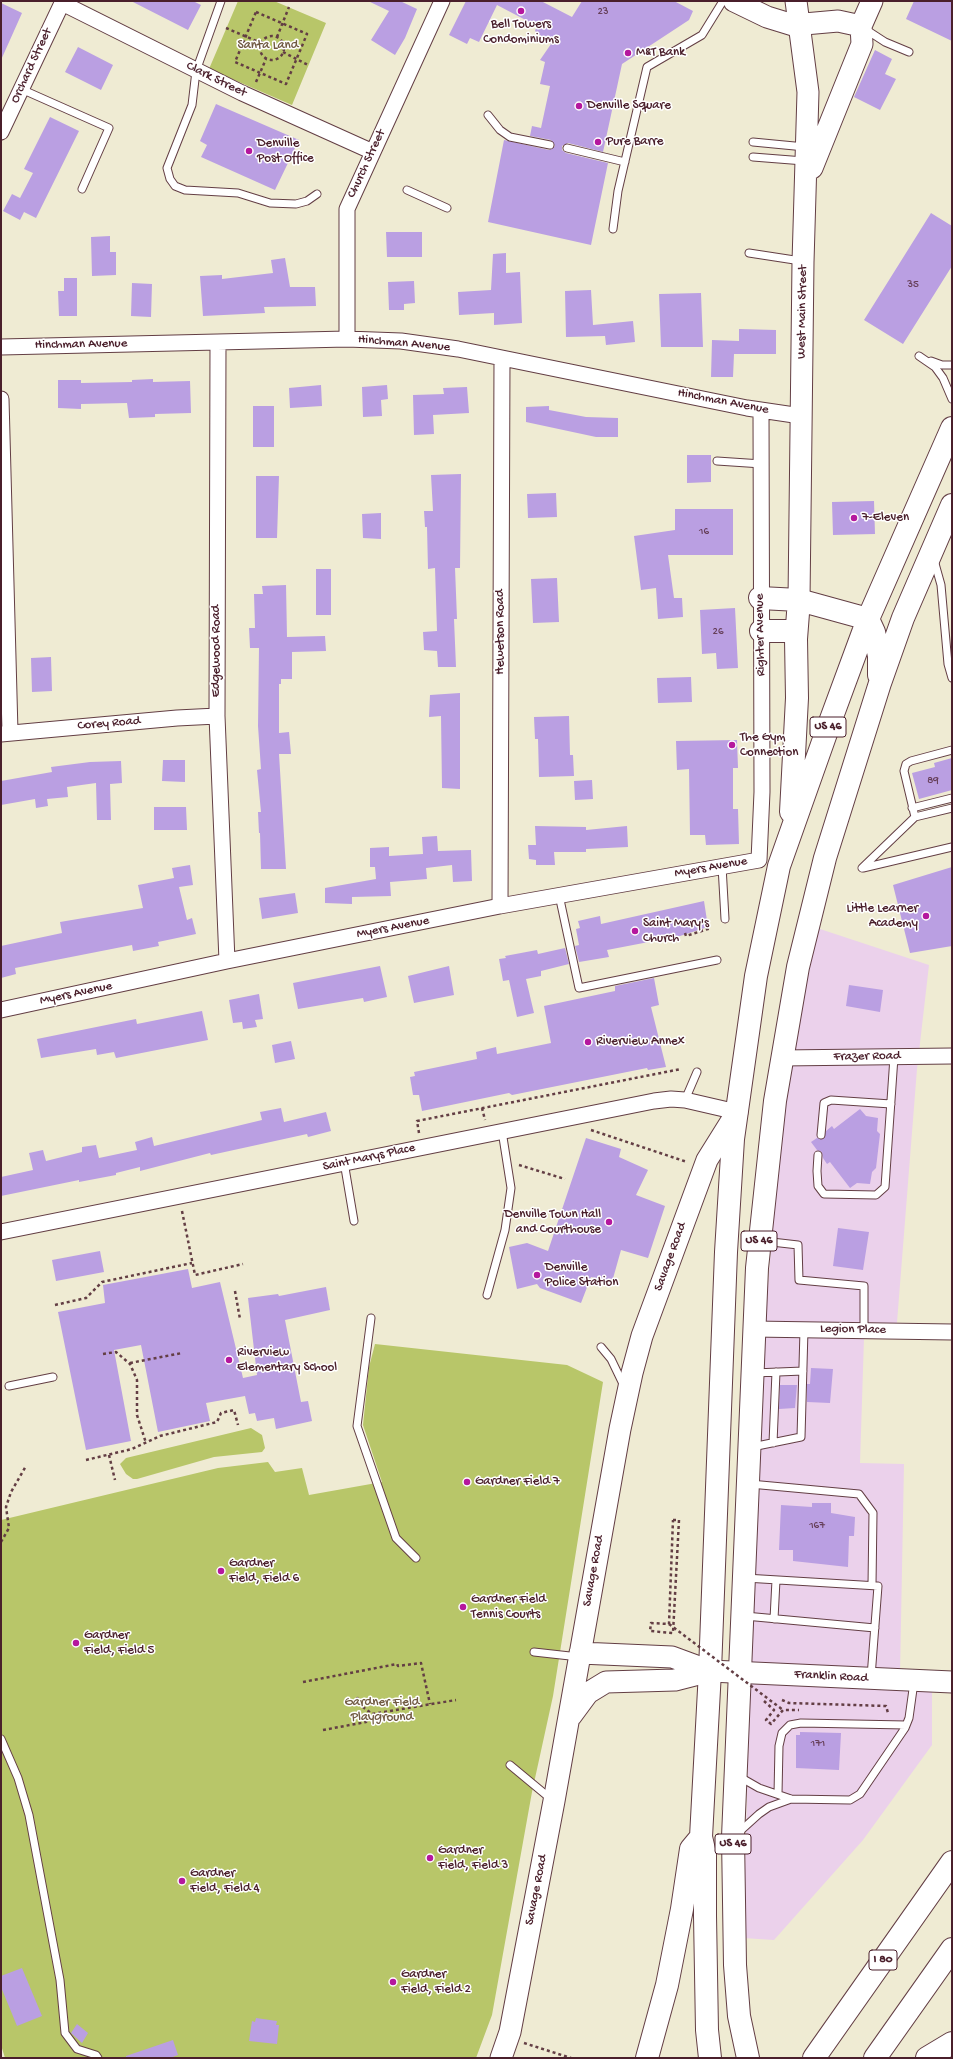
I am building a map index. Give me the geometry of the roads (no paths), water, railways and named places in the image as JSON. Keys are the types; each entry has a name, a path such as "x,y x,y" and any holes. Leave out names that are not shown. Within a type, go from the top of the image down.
{"main road":[{"name":"US 46","path":"710,2058 705,1916 705,1854 702,1837 710,1671 725,1260 737,1112 756,976 775,884 790,836 868,619 952,428"},
{"name":"US 46","path":"741,2058 733,1924 733,1837 741,1672 753,1329 764,1184 781,1058 798,967 825,858 880,683 903,618 952,505"},
{"path":"760,598 799,600 868,619 874,632 879,656 880,683"},
{"path":"790,836 797,698 796,631 799,600"},
{"path":"761,630 796,631"},
{"path":"647,2058 667,1985 682,1909 691,1849 702,1837"},
{"name":"I 80","path":"814,2058 952,1862"},
{"path":"875,2058 952,1949"},
{"path":"739,2016 748,2058"},
{"path":"927,2058 952,2043"}],"street":[{"name":"Church Street","path":"348,339 347,209 442,1"},
{"path":"734,1 780,22 800,25 838,21 861,26"},
{"name":"West Main Street","path":"796,1 808,92 803,262 799,600"},
{"path":"805,186 862,44 861,26 872,1"},
{"name":"Clark Street","path":"62,2 196,71 373,152"},
{"name":"Orchard Street","path":"1,132 62,2"},
{"name":"Hinchman Avenue","path":"1,347 348,339 401,341 458,349 762,410 801,416"},
{"name":"Edgewood Road","path":"218,342 217,716 227,961"},
{"name":"Hewetson Road","path":"500,906 502,358"},
{"path":"1,399 6,733"},
{"name":"Righter Avenue","path":"759,860 762,784 760,598 762,410"},
{"name":"Corey Road","path":"6,733 177,718 217,716"},
{"name":"Myers Avenue","path":"1,1010 227,961 500,906 722,866 759,860 775,884"},
{"name":"Frazer Road","path":"781,1058 952,1056"},
{"name":"Saint Marys Place","path":"1,1232 278,1177 502,1130 654,1101 671,1099 685,1100 737,1112"},
{"name":"Savage Road","path":"509,2051 510,2032 554,1801 627,1394 642,1336 707,1160 737,1112"},
{"name":"Legion Place","path":"753,1329 952,1332"},
{"path":"580,1653 590,1668 606,1682"},
{"name":"Franklin Road","path":"580,1653 672,1657 710,1671"},
{"name":"Franklin Road","path":"569,1719 588,1693 606,1682 675,1680 710,1671 952,1682"}],"lane":[{"path":"222,1 196,71 192,105 167,168 170,179 176,186 185,190 238,193 270,203 296,204 307,201 317,194"},
{"path":"612,229 618,190 647,67 702,35 722,1"},
{"path":"861,26 885,42 909,52"},
{"path":"21,89 109,128 82,188"},
{"path":"488,115 500,130 510,137 550,145"},
{"path":"754,142 807,154"},
{"path":"566,148 625,162"},
{"path":"752,157 807,154"},
{"path":"407,190 447,208"},
{"path":"749,253 803,262"},
{"path":"952,365 942,365 919,356 934,367 943,378 952,399"},
{"path":"717,461 762,464"},
{"path":"932,552 941,585 948,664 952,678"},
{"path":"915,817 904,770 906,764 911,761 952,750"},
{"path":"906,764 952,753"},
{"path":"912,808 952,798"},
{"path":"952,808 915,817 862,868 952,847"},
{"path":"722,866 725,919"},
{"path":"559,895 579,988 718,960"},
{"path":"818,1155 818,1186 824,1194 876,1195 885,1187 894,1056"},
{"path":"685,1100 697,1072"},
{"path":"821,1135 824,1103 831,1100 890,1104"},
{"path":"487,1295 505,1230 511,1188 502,1130"},
{"path":"344,1162 354,1221"},
{"path":"759,1241 798,1244 798,1280 864,1286 864,1330"},
{"path":"370,1318 357,1426 396,1538 416,1558"},
{"path":"749,1448 801,1437 804,1330"},
{"path":"601,1347 611,1359 627,1394"},
{"path":"752,1373 803,1371"},
{"path":"773,1443 776,1372"},
{"path":"9,1386 53,1377"},
{"path":"748,1484 859,1494 872,1513 872,1585"},
{"path":"744,1578 878,1586 871,1679"},
{"path":"774,1619 776,1580"},
{"path":"743,1616 874,1628"},
{"path":"534,1652 570,1656 580,1653"},
{"path":"736,1775 759,1788 791,1799 850,1800 860,1794 906,1725 909,1718 914,1680"},
{"path":"778,1794 779,1746 782,1733 790,1725 801,1723 906,1725"},
{"path":"1,1739 18,1778 30,1815 60,1980 65,2033 77,2049 96,2055 98,2058"},
{"path":"510,1765 554,1801"},
{"path":"733,1837 769,1807 791,1799"}],"place":[{"name":"Bell Towers Condominiums","path":"521,11"},
{"name":"M&T Bank","path":"628,53"},
{"name":"Denville Square","path":"579,106"},
{"name":"Pure Barre","path":"598,142"},
{"name":"Denville Post Office","path":"249,151"},
{"name":"7-Eleven","path":"854,518"},
{"name":"The Gym Connection","path":"732,745"},
{"name":"Little Learner Academy","path":"926,916"},
{"name":"Saint Mary's Church","path":"635,931"},
{"name":"Riverview Annex","path":"588,1042"},
{"name":"Denville Town Hall and Courthouse","path":"609,1222"},
{"name":"Denville Police Station","path":"537,1275"},
{"name":"Riverview Elementary School","path":"229,1360"},
{"name":"Gardner Field 7","path":"467,1482"},
{"name":"Gardner Field, Field 6","path":"221,1571"},
{"name":"Gardner Field Tennis Courts","path":"463,1607"},
{"name":"Gardner Field, Field 5","path":"76,1643"},
{"name":"Gardner Field, Field 3","path":"430,1858"},
{"name":"Gardner Field, Field 4","path":"182,1881"},
{"name":"Gardner Field, Field 2","path":"393,1982"}],"park label":[{"name":"Santa Land","path":"268,46"},
{"name":"Gardner Field Playground","path":"382,1710"}]}
